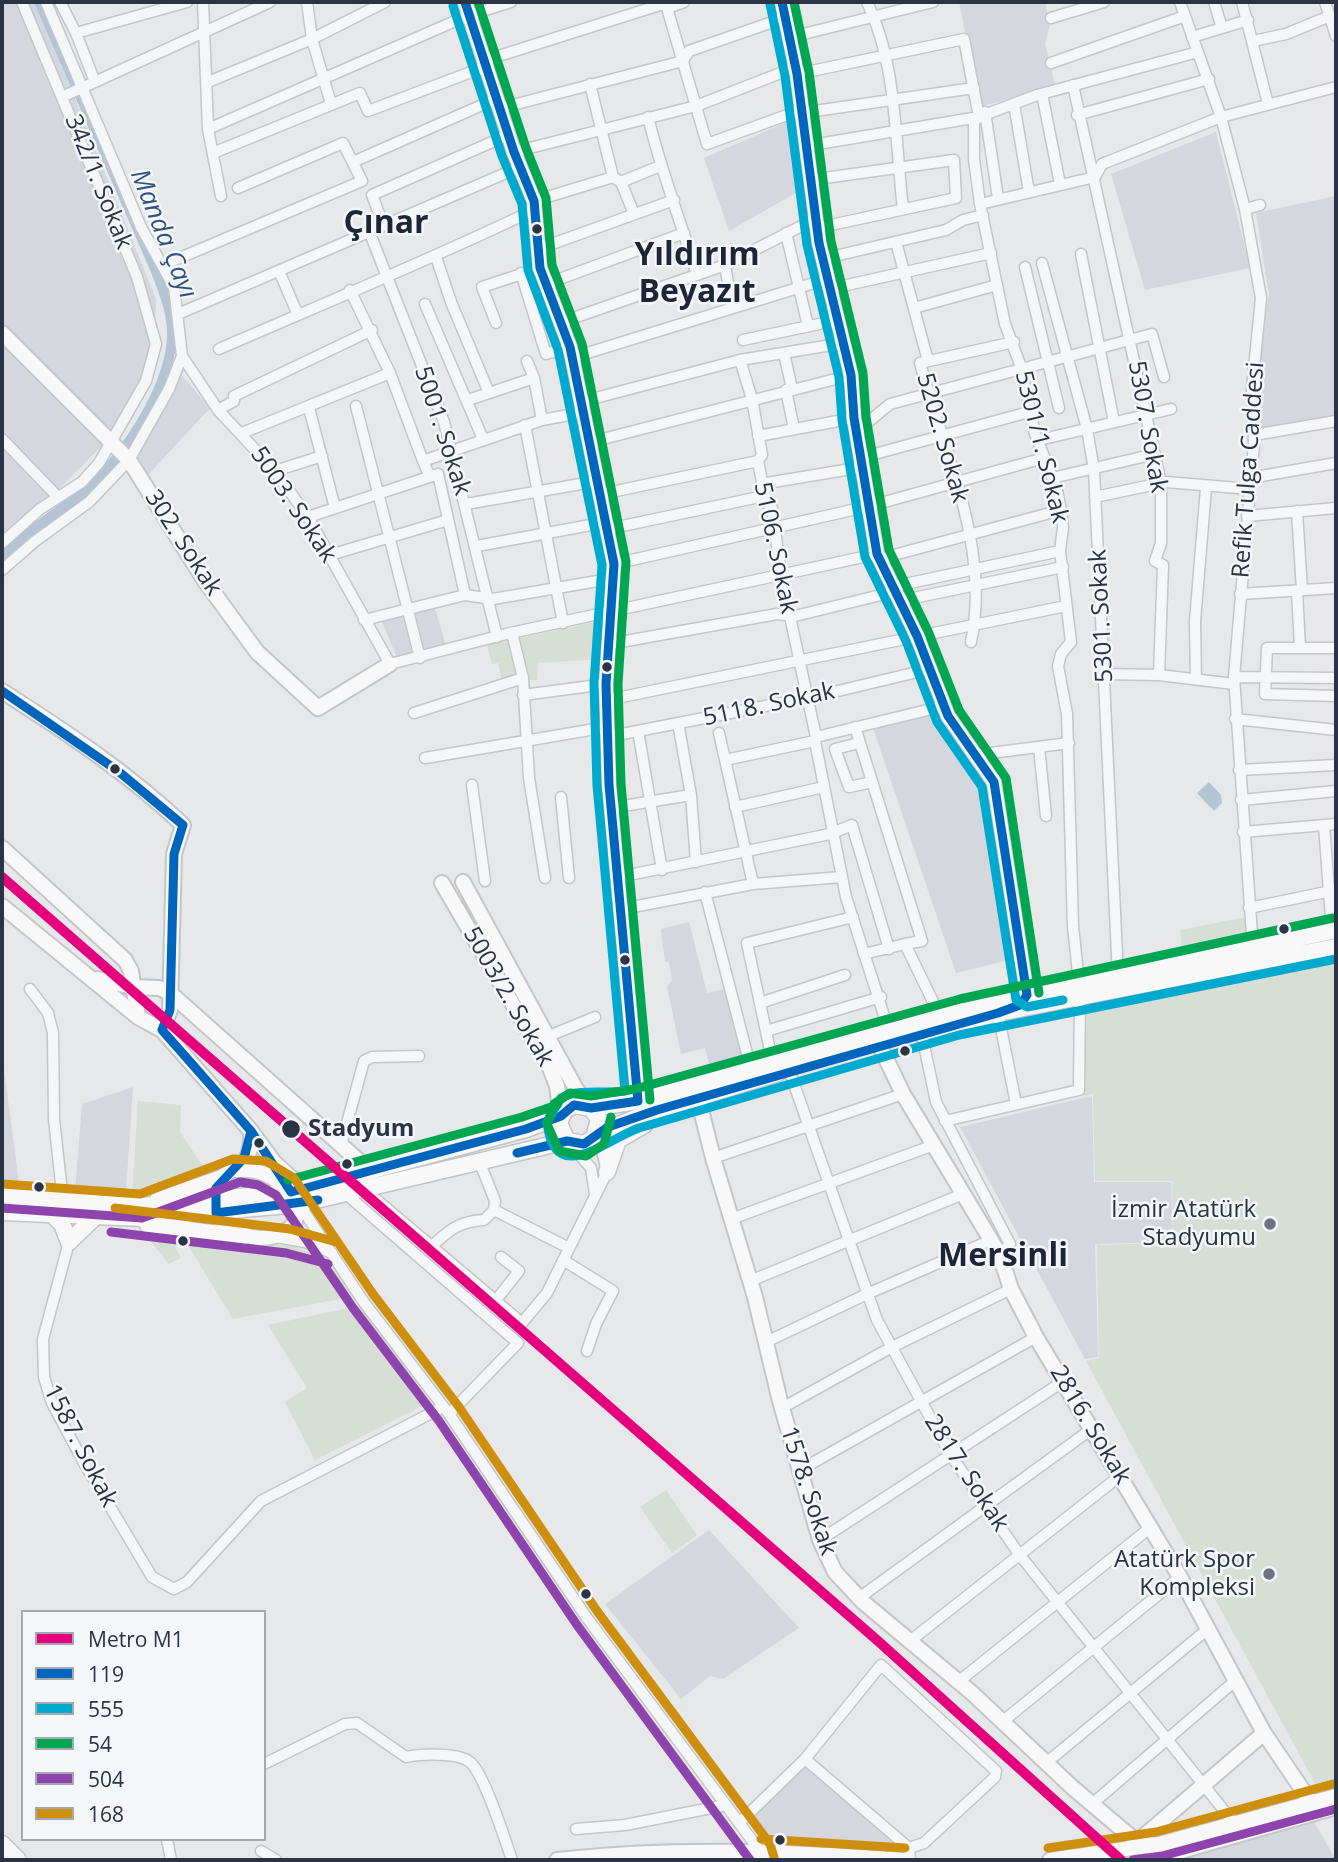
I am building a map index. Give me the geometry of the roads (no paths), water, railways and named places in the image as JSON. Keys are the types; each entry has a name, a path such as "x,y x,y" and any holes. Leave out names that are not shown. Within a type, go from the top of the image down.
{"main road":[{"path":"782,2 796,70 822,259 851,375 855,425 878,556 917,636 944,706 994,782 998,798 1027,995 1020,1005 998,1013"},
{"path":"467,8 500,103 508,135 535,205 540,268 571,352 608,526 615,571 606,684 607,732 611,808 638,1101"},
{"path":"2,333 112,446"},
{"name":"302. Sokak","path":"112,446 129,460 205,580 257,652 318,708 390,664"},
{"path":"2,691 69,734 145,789 183,825 174,854 170,1010 162,1030"},
{"path":"2,848 115,948 131,971 138,1017"},
{"name":"5003/2. Sokak","path":"463,882 542,1040 557,1086 561,1116"},
{"name":"5003/2. Sokak","path":"442,883 542,1040 591,1108"},
{"path":"2,906 98,979 138,1017 162,1030 251,1131 276,1165 292,1194 294,1225 276,1237 243,1237 94,1218 2,1196"},
{"path":"292,1194 369,1170 526,1129 561,1116 574,1105 591,1108 638,1101 751,1069 919,1028 998,1013 1079,991 1335,936"},
{"path":"919,1028 940,1016 1027,995 1079,991 1118,976 1335,936"},
{"path":"98,979 115,974 118,962 115,948"},
{"path":"98,979 132,987 159,988 170,993 369,1170"},
{"path":"59,1210 69,1242 94,1218 214,1207 292,1194 345,1193 567,1141 584,1144 597,1133 657,1110 789,1070 884,1037"},
{"name":"2816. Sokak","path":"884,1037 903,1094 989,1241 1000,1255 1011,1289 1036,1337 1180,1577 1264,1733 1310,1801"},
{"name":"1578. Sokak","path":"698,1098 750,1281 782,1408 820,1539 835,1572 859,1598 1138,1842 1202,1785"},
{"path":"591,1108 599,1119 597,1133"},
{"path":"607,1172 618,1140 644,1125 657,1110"},
{"path":"561,1116 560,1130 567,1141"},
{"path":"142,1206 222,1178 237,1170 249,1151 251,1131"},
{"path":"276,1165 292,1180 319,1184"},
{"path":"237,1170 260,1171 292,1194"},
{"path":"222,1178 214,1188 214,1207 224,1225 243,1237"},
{"path":"2,1212 142,1206 214,1207"},
{"path":"1202,1785 1264,1733"},
{"path":"1050,1860 1139,1849 1336,1796"},
{"path":"1149,1860 1336,1807"},
{"path":"2,1844 18,1860"},
{"path":"557,1860 626,1854 761,1858 907,1854"}],"street":[{"name":"342/1. Sokak","path":"2,543 58,497 82,482 112,446 127,412 146,381 156,344 145,300 83,152 64,96 22,2"},
{"path":"2,570 34,542 89,502 129,460 169,389 182,356 174,287 141,227 80,89 46,2"},
{"path":"60,2 76,33 95,82"},
{"path":"76,33 187,2"},
{"path":"203,2 208,129 221,196"},
{"path":"64,96 270,2"},
{"path":"307,2 312,39 322,81 331,104"},
{"path":"208,82 312,39 385,2"},
{"path":"208,129 322,81 467,8 511,2"},
{"path":"213,153 360,93 368,111 486,63 665,5 684,2"},
{"path":"867,2 874,16 892,100 903,209"},
{"path":"790,37 933,2"},
{"path":"1051,18 1104,2"},
{"name":"Refik Tulga Caddesi","path":"1180,2 1222,117 1245,209 1261,298 1252,388 1254,435 1234,680 1253,949"},
{"path":"1214,2 1222,28"},
{"path":"1242,2 1268,104"},
{"path":"1325,2 1336,36"},
{"path":"665,5 707,144 801,111 974,88"},
{"path":"1051,64 1185,16"},
{"path":"1253,41 1286,34 1329,16"},
{"path":"353,162 500,103 683,61 689,51 787,17"},
{"path":"1192,37 1248,20"},
{"name":"5301/1. Sokak","path":"883,54 964,39 982,114 974,121 973,137 980,204 1005,324 1014,342 1029,412 1061,510 1063,527 1060,551 1071,642 1060,654 1058,666 1068,714 1072,901 1079,991 1079,1090 1016,1104"},
{"path":"806,146 982,114 1073,85 1198,52"},
{"path":"514,152 696,106 796,70 883,54"},
{"path":"1077,115 1209,79"},
{"path":"590,84 617,179 634,214"},
{"name":"5307. Sokak","path":"1073,85 1077,115 1131,338 1161,483 1161,543 1156,561 1163,565 1159,676"},
{"path":"980,204 1094,177 1102,164 1222,117 1336,88"},
{"path":"1042,94 1060,184"},
{"path":"1014,104 1028,192"},
{"path":"982,114 998,198"},
{"path":"648,117 660,166 674,200 697,275"},
{"path":"383,224 372,195 508,135"},
{"path":"163,265 362,181 343,143 238,188"},
{"path":"562,322 725,265 786,233 816,223 956,198 954,160 810,180"},
{"path":"219,349 350,290 436,257 535,205 660,166"},
{"path":"178,314 520,167"},
{"path":"538,249 674,200"},
{"path":"1245,209 1260,205"},
{"path":"822,259 946,230 963,220 983,215"},
{"name":"5001. Sokak","path":"369,231 452,450 498,637"},
{"path":"546,284 684,233"},
{"path":"786,233 808,326"},
{"name":"5202. Sokak","path":"896,242 928,361 920,363 944,436 969,536 974,570 975,624 971,642"},
{"path":"521,273 546,354 571,352 800,287 904,272 991,253"},
{"path":"1080,254 1101,346 1114,422"},
{"path":"436,257 451,302 489,393"},
{"name":"5301. Sokak","path":"1042,263 1087,429 1094,470 1118,976"},
{"path":"725,265 732,307"},
{"path":"1025,267 1059,408"},
{"path":"496,323 482,288 540,268"},
{"path":"279,271 299,315"},
{"path":"914,308 997,285"},
{"path":"350,290 372,330 430,477"},
{"path":"425,304 483,439"},
{"path":"743,340 838,320"},
{"path":"218,411 234,401 233,396 372,330"},
{"path":"758,436 794,429 855,425 890,404 1152,334 1164,377"},
{"path":"928,361 1014,342"},
{"path":"423,461 542,419 740,360 844,343"},
{"path":"784,353 794,429"},
{"name":"5003. Sokak","path":"182,356 218,411 242,433 275,471 308,517 390,664"},
{"name":"5106. Sokak","path":"740,360 752,399 762,455 758,461 761,484 764,496 772,508 781,575 842,877 864,954 881,997 884,1037"},
{"path":"527,361 534,378 542,419"},
{"path":"242,433 390,373"},
{"path":"590,442 851,375"},
{"path":"468,400 534,378"},
{"path":"356,406 420,658"},
{"path":"309,408 335,508"},
{"path":"1039,440 1171,409"},
{"path":"761,484 861,462 1029,412"},
{"path":"1254,435 1336,421"},
{"path":"526,425 563,623"},
{"path":"2,439 58,497"},
{"path":"1052,478 1155,454"},
{"path":"275,471 321,456"},
{"path":"364,620 465,595 493,598 615,571 775,526 870,506 1044,457"},
{"path":"466,504 540,489 600,488 758,461"},
{"path":"1095,497 1161,483 1206,488 1250,484 1336,463"},
{"path":"308,517 438,474 465,595"},
{"path":"1196,679 1195,621 1206,488"},
{"path":"477,546 608,526 764,496"},
{"path":"1247,516 1336,508"},
{"path":"390,664 512,633 969,536 1061,510"},
{"path":"1297,511 1300,648"},
{"path":"330,555 448,520"},
{"path":"609,644 777,614 789,615 895,593 974,570 1060,551"},
{"path":"895,593 974,587 1063,566"},
{"path":"1240,594 1336,588"},
{"path":"607,700 1066,606"},
{"path":"512,633 523,678 528,778 545,878"},
{"path":"1336,648 1267,648 1265,694 1336,696"},
{"name":"5118. Sokak","path":"425,758 527,741 638,731 806,698 930,669"},
{"path":"1105,674 1234,680 1266,677 1336,678"},
{"path":"414,712 523,678"},
{"path":"523,695 606,684"},
{"path":"725,761 944,706"},
{"path":"1235,719 1336,730"},
{"path":"678,723 691,795 696,862"},
{"path":"855,727 922,941 864,954"},
{"path":"638,731 662,870"},
{"path":"719,733 753,884"},
{"path":"859,743 835,749 849,787 872,782"},
{"path":"975,755 1069,743"},
{"path":"1039,747 1046,816"},
{"path":"1239,770 1336,765"},
{"path":"472,785 485,881"},
{"path":"735,807 824,787"},
{"path":"1241,800 1336,791"},
{"path":"611,808 691,795"},
{"path":"561,797 569,878"},
{"path":"1243,832 1336,824"},
{"path":"619,877 746,852 852,825 889,948"},
{"path":"1324,825 1335,936"},
{"path":"622,909 753,884 842,877"},
{"path":"1249,908 1332,891"},
{"path":"705,892 751,1069"},
{"path":"773,1064 747,943 853,917"},
{"path":"905,944 940,1016"},
{"path":"760,1003 845,975"},
{"path":"30,989 48,1013 53,1033 59,1210"},
{"path":"766,1031 881,997"},
{"path":"945,1121 1016,1104 998,1013"},
{"path":"542,1040 595,1017"},
{"path":"919,1028 936,1102 1010,1244 1000,1255"},
{"path":"341,1145 364,1061 372,1057 419,1056"},
{"name":"2817. Sokak","path":"789,1070 877,1320 950,1454 983,1506 1095,1647 1129,1695 1234,1823"},
{"path":"713,1158 903,1094"},
{"path":"365,1189 522,1323 547,1293 607,1172 597,1133"},
{"path":"567,1141 591,1168 595,1198"},
{"path":"731,1219 934,1145"},
{"path":"432,1246 451,1229 465,1221 484,1220 494,1210 495,1201 480,1163"},
{"path":"345,1193 518,1343 446,1411"},
{"path":"292,1194 363,1301 446,1411 587,1618 726,1805 761,1858"},
{"path":"750,1281 963,1194"},
{"path":"494,1210 569,1248"},
{"path":"276,1237 305,1242 332,1253"},
{"path":"766,1342 989,1241"},
{"name":"1587. Sokak","path":"69,1242 43,1339 44,1377 52,1403 84,1464 152,1577 174,1588 187,1582 261,1501 446,1411"},
{"path":"496,1300 519,1271 500,1256"},
{"path":"563,1260 613,1291 596,1324 587,1351"},
{"path":"782,1408 892,1348 1011,1289"},
{"path":"800,1470 1036,1337"},
{"path":"820,1539 1064,1381"},
{"path":"859,1598 1093,1428"},
{"path":"910,1641 1121,1475"},
{"path":"958,1682 1151,1527"},
{"path":"1002,1722 1180,1577"},
{"path":"1046,1763 1209,1628"},
{"path":"739,1823 805,1759 881,1665 996,1771 995,1777 923,1843 907,1854"},
{"path":"1092,1804 1235,1681"},
{"path":"266,1763 345,1724 357,1723 406,1757 423,1754 461,1758 471,1763 479,1777 512,1860"},
{"path":"805,1759 907,1854 910,1860"},
{"path":"576,1829 625,1825 726,1805"},
{"path":"167,1841 171,1860"},
{"path":"261,1851 276,1860"}],"water":[{"path":"34,2 45,2 167,283 176,322 176,341 174,359 162,394 132,447 119,464 81,506 2,565 2,548 87,482 115,452 142,412 161,369 166,348 165,316 153,277"},
{"path":"1209,782 1221,795 1222,803 1214,811 1197,793"}],"metro line":[{"name":"M1","path":"2,877 878,1641 1121,1860"}],"place":[{"name":"Stadyum","path":"291,1129"},
{"name":"İzmir Atatürk Stadyumu","path":"1270,1224"},
{"name":"Atatürk Spor Kompleksi","path":"1269,1574"}],"district":[{"name":"Çınar","path":"386,224"},
{"name":"Yıldırım Beyazıt","path":"697,274"},
{"name":"Mersinli","path":"1003,1257"}],"water label":[{"name":"Manda Çayı","path":"163,234"}]}
